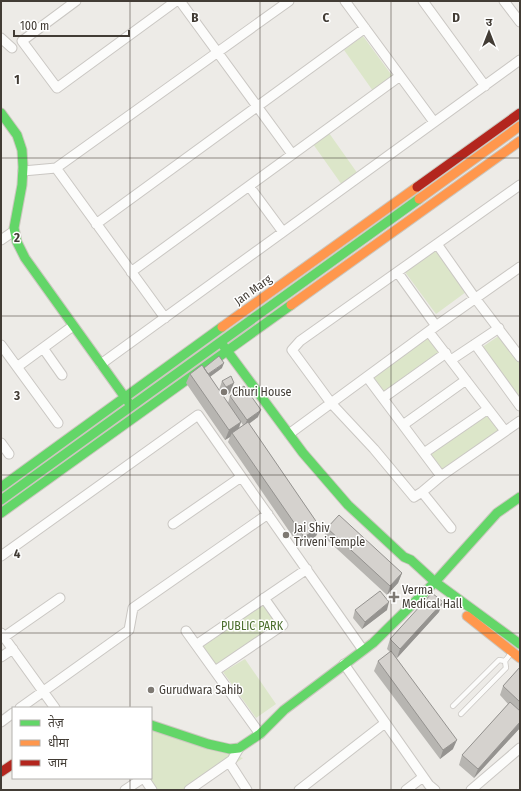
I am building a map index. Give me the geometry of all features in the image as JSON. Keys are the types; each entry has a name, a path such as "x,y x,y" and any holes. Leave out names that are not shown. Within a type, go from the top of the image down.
{"street":[{"path":"76,1 22,41 57,88 176,1"},
{"path":"180,1 292,154"},
{"path":"23,171 56,168 289,1"},
{"path":"345,1 434,122"},
{"path":"423,1 485,86"},
{"path":"504,1 520,22"},
{"path":"96,224 365,28"},
{"path":"1,38 12,48"},
{"path":"101,364 520,60"},
{"path":"131,272 400,76"},
{"path":"1,113 16,135 22,150 23,171 14,231 18,245 24,258 131,406"},
{"name":"Jan Marg","path":"1,487 520,113"},
{"name":"Jan Marg","path":"1,500 520,126"},
{"path":"1,513 520,141"},
{"path":"56,168 165,318"},
{"path":"520,185 300,341 292,350 331,403 374,449 414,497 520,420"},
{"path":"249,186 283,232"},
{"path":"1,240 14,231"},
{"path":"437,244 475,298 518,352"},
{"path":"289,434 432,329 520,267"},
{"path":"398,272 448,357 505,431"},
{"path":"18,367 73,326"},
{"path":"383,398 448,357 475,344 499,328"},
{"path":"214,333 303,453 348,505 404,557 406,564 516,655"},
{"path":"475,344 520,406"},
{"path":"43,348 62,375"},
{"path":"3,351 18,367 58,423"},
{"path":"367,377 441,476"},
{"path":"403,424 466,380"},
{"path":"424,454 488,409"},
{"path":"1,556 198,415 363,650"},
{"path":"1,443 9,454"},
{"path":"173,524 241,477"},
{"path":"422,492 451,528"},
{"path":"189,790 229,762 240,748 260,734 284,710 373,643 432,584 498,513 520,497"},
{"path":"21,707 129,630 133,608 268,514"},
{"path":"196,645 307,569"},
{"path":"432,584 520,644"},
{"path":"54,707 3,635 60,598"},
{"path":"215,671 283,625 264,598"},
{"path":"186,631 260,734"},
{"path":"1,657 13,649"},
{"path":"344,664 429,786 435,790"},
{"path":"1,722 12,715"},
{"path":"299,790 386,723"},
{"path":"152,725 230,750 240,748"},
{"path":"471,790 520,748"},
{"path":"229,762 247,790"},
{"path":"1,772 12,765"},
{"path":"406,790 423,777"},
{"path":"125,790 142,779"},
{"path":"144,779 152,790"}],"lane":[{"path":"453,706 499,660 505,661 516,655 520,644"},
{"path":"460,714 506,668 505,661"}],"green space":[{"path":"363,36 393,77 373,91 344,50"},
{"path":"329,133 358,174 342,185 313,144"},
{"path":"435,250 466,292 436,314 405,272"},
{"path":"426,332 442,353 384,395 369,373"},
{"path":"500,335 520,362 520,401 481,348"},
{"path":"487,412 500,431 441,473 428,454"},
{"name":"PUBLIC PARK","path":"264,598 283,625 215,671 196,645"},
{"path":"245,659 276,704 256,718 223,672"},
{"path":"152,730 243,758 197,790 153,790 146,779 152,779"}],"building":[{"path":"219,356 224,363 208,374 204,368"},
{"path":"202,365 241,422 229,430 190,374"},
{"path":"231,376 234,383 226,387 222,381"},
{"path":"244,386 261,410 247,420 230,396"},
{"path":"248,422 320,527 304,537 232,433"},
{"path":"339,515 402,573 390,586 327,528"},
{"path":"380,591 389,602 365,622 355,610"},
{"path":"432,593 443,602 400,649 390,639"},
{"path":"391,651 457,740 443,750 378,661"},
{"path":"520,667 520,702 503,686"},
{"path":"510,702 520,711 520,722 478,769 462,755"}],"traffic: fast":[{"path":"1,113 17,135 22,150 22,185 14,228 17,242 25,258 129,403"},
{"path":"1,500 419,199"},
{"path":"1,513 291,305"},
{"path":"1,487 222,327"},
{"path":"222,344 303,453 348,505 404,557 411,560 435,582 520,644"},
{"path":"152,725 208,744 230,749 239,748 260,734 284,710 373,643 435,582 497,513 520,497"}],"traffic: slow":[{"path":"419,199 520,126"},
{"path":"291,305 520,141"},
{"path":"222,327 417,187"},
{"path":"467,616 520,658"}],"traffic: jam":[{"path":"417,187 520,113"},
{"path":"1,772 12,765"}],"place":[{"name":"Churi House","path":"224,392"},
{"name":"Jai Shiv Triveni Temple","path":"286,535"},
{"name":"Verma Medical Hall","path":"394,597"},
{"name":"Gurudwara Sahib","path":"151,690"}]}
